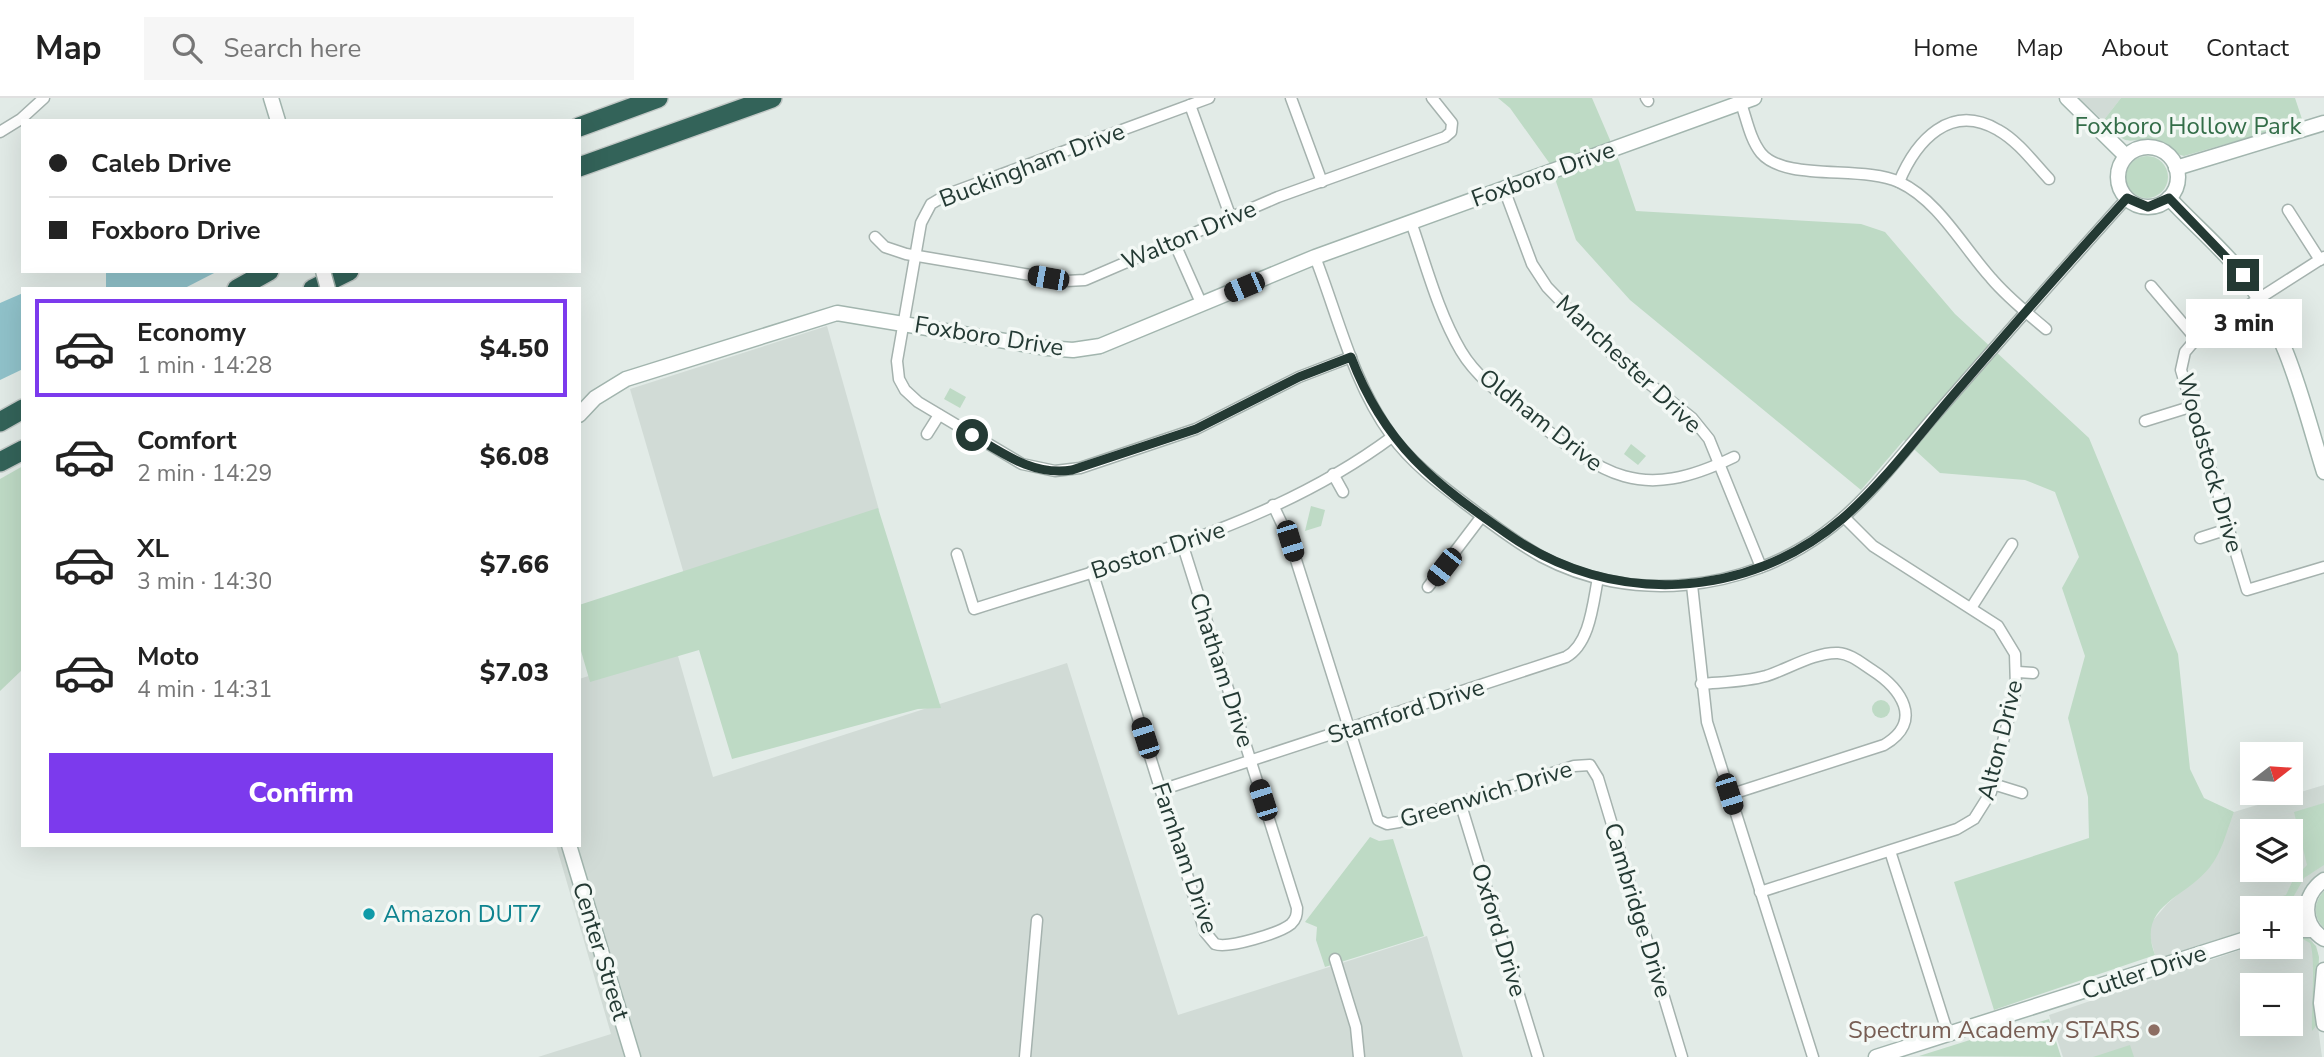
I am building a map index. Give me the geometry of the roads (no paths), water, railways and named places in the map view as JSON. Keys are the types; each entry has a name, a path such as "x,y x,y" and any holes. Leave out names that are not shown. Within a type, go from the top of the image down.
{"highway":[{"path":"581,126 658,98"},
{"path":"581,166 772,98"},
{"path":"241,287 265,273"},
{"path":"317,287 345,273"},
{"path":"0,422 21,410"},
{"path":"0,462 21,451"}],"street":[{"path":"22,119 44,98"},
{"path":"271,98 277,119"},
{"name":"Buckingham Drive","path":"1209,98 942,197 923,216 897,361 899,379 910,396 1021,464 1038,470 1064,471 1196,429 1299,377 1351,357"},
{"path":"1291,98 1322,182"},
{"name":"Walton Drive","path":"875,237 891,250 915,256 1072,281 1091,278 1231,218 1442,138 1452,129 1451,120 1432,98"},
{"path":"2067,98 2126,156"},
{"path":"1745,100 1757,147 1777,164 1874,174 1899,182 1926,201 1991,278 2046,329"},
{"name":"Foxboro Drive","path":"581,413 596,398 626,379 822,316 850,313 1047,348 1081,349 1108,344 1315,257 1745,100"},
{"path":"1190,105 1231,218"},
{"path":"0,132 21,120"},
{"path":"1899,182 1912,154 1928,135 1942,127 1966,122 1982,123 2004,134 2049,179"},
{"path":"2176,168 2324,122"},
{"path":"2152,147 2167,154 2176,168 2177,180 2169,198 2148,207 2127,198 2120,187 2118,174 2126,156 2141,148 2152,147"},
{"name":"Manchester Drive","path":"1504,189 1528,256 1541,280 1611,353 1698,424 1721,463 1762,567"},
{"path":"1315,257 1365,390 1392,437 1427,473 1482,516 1543,557 1598,578 1647,586 1692,585 1762,567 1805,546 1844,517 2127,198"},
{"path":"2169,198 2226,255 2259,298 2287,355 2324,472"},
{"path":"2151,286 2196,339 2322,258 2288,210"},
{"name":"Oldham Drive","path":"1410,222 1449,328 1468,362 1493,388 1583,458 1621,476 1656,481 1689,475 1721,463"},
{"path":"1174,242 1202,305"},
{"name":"Woodstock Drive","path":"2196,339 2185,352 2181,364 2190,407 2247,590 2324,566"},
{"path":"2145,421 2190,407"},
{"path":"928,434 939,415"},
{"name":"Boston Drive","path":"957,554 974,609 1241,523 1366,457 1392,437"},
{"path":"1721,463 1734,457"},
{"path":"1334,474 1343,492"},
{"path":"1273,505 1290,541 1348,730"},
{"path":"1428,587 1482,516"},
{"name":"Alton Drive","path":"1760,892 1963,827 1986,804 1993,784 2018,672 2012,646 2004,632 1873,546 1844,517"},
{"path":"2200,538 2228,529"},
{"name":"Chatham Drive","path":"1182,542 1296,904 1296,918 1284,928 1230,946 1215,944"},
{"path":"1971,608 2012,544"},
{"name":"Farnham Drive","path":"1092,571 1205,932 1215,944"},
{"name":"Stamford Drive","path":"1161,790 1572,654 1584,635 1598,578"},
{"path":"1692,585 1701,684 1710,735 1813,1057"},
{"path":"1701,684 1759,677 1822,655 1839,653 1854,658 1888,681 1903,700 1905,711 1900,729 1884,745 1729,794"},
{"path":"2018,672 2033,673"},
{"name":"Greenwich Drive","path":"1348,730 1373,810 1381,823 1399,822 1574,766 1590,765"},
{"name":"Cambridge Drive","path":"1590,765 1598,778 1682,1057"},
{"path":"1993,784 2022,793"},
{"name":"Oxford Drive","path":"1460,802 1538,1057"},
{"name":"Center Street","path":"570,847 633,1057"},
{"path":"1890,851 1948,1034"},
{"path":"2303,909 2313,890 2324,880"},
{"path":"2307,905 2320,939"},
{"path":"1025,1057 1037,920"},
{"path":"2303,934 2320,939"},
{"name":"Cutler Drive","path":"1876,1057 2240,941"},
{"path":"1335,959 1356,1027 1359,1057"},
{"path":"2324,970 2321,1003 2324,1024"}],"water":[{"path":"106,273 214,273 187,287 106,287"},
{"path":"21,294 21,370 0,380 0,303"}],"place":[{"name":"Amazon DUT7","path":"369,914"},
{"name":"Spectrum Academy STARS","path":"2154,1030"}],"park label":[{"name":"Foxboro Hollow Park","path":"2188,126"}]}
